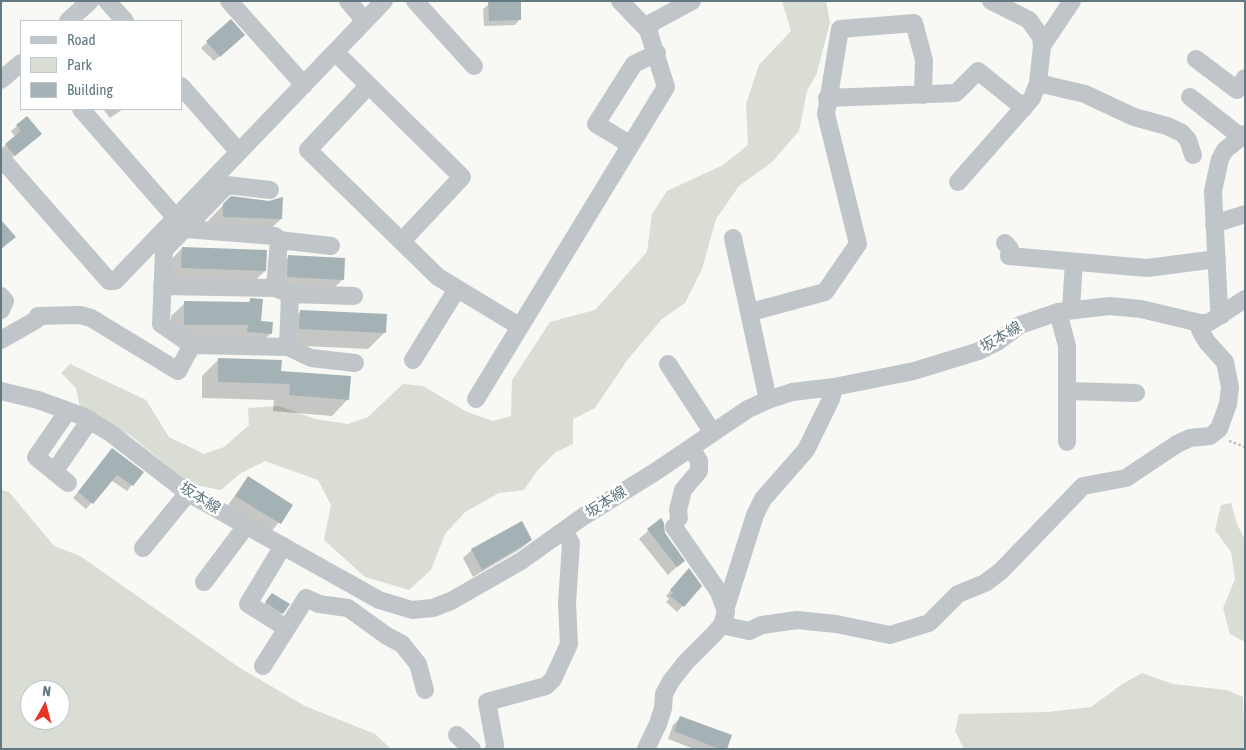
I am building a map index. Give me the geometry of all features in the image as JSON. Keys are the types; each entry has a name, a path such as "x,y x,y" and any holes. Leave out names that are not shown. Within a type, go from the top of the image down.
{"street":[{"path":"69,20 90,1"},
{"path":"107,1 124,20"},
{"path":"229,1 304,85"},
{"path":"348,1 364,20"},
{"path":"355,363 310,358 288,347 192,345 161,324 164,250 181,224 239,152 384,1"},
{"path":"414,1 474,66"},
{"path":"476,399 666,87 657,53 648,30 620,1"},
{"path":"648,30 652,22 692,1"},
{"path":"958,182 1024,108 1032,98 1038,83 1042,46 1041,37 1029,20 991,1"},
{"path":"1042,46 1072,1"},
{"path":"751,312 825,292 858,244 826,114 827,98 840,29 914,23 924,60 923,96"},
{"path":"335,52 462,177 402,241"},
{"path":"631,145 596,124 634,64 657,53"},
{"path":"1196,59 1237,90 1245,78"},
{"path":"1,80 20,63"},
{"path":"827,98 923,96 956,93 978,71 1024,108"},
{"path":"1038,83 1085,94 1134,117 1167,126 1182,133 1188,140 1193,155"},
{"path":"368,86 308,150 438,277 519,326"},
{"path":"182,87 239,152"},
{"path":"1190,98 1243,136 1225,150 1220,159 1213,191 1218,308 1222,314"},
{"path":"81,110 181,224 275,236 279,240 331,246"},
{"path":"1,158 108,281 115,281 227,185 270,190"},
{"path":"1214,224 1245,214"},
{"path":"734,238 768,400"},
{"path":"279,240 288,347"},
{"path":"1005,243 1010,249 1009,256 1147,268 1217,259"},
{"path":"1067,442 1068,391 1064,311 1074,262"},
{"path":"162,286 354,296"},
{"path":"413,360 457,289"},
{"path":"1,296 5,301 1,310"},
{"path":"722,625 749,631 762,625 796,620 836,624 890,635 929,623 958,594 984,582 1001,570 1083,486 1126,478 1178,444 1190,438 1210,436 1219,429 1228,404 1230,387 1225,362 1207,342 1200,330 1200,324 1208,323 1245,299"},
{"name":"坂本線","path":"1,391 66,410 90,420 109,432 188,493 379,600 412,610 433,608 451,601 520,561 748,409 768,400 792,392 834,387 914,371 980,351 997,342 1020,325 1064,311 1110,306 1133,308 1200,324"},
{"path":"1,340 38,316 80,315 91,318 178,372 192,345"},
{"path":"668,364 713,432"},
{"path":"646,749 658,724 663,708 664,694 671,681 722,625 755,515 764,499 806,450 831,399 834,387"},
{"path":"1068,391 1136,393"},
{"path":"66,410 63,418 36,458 68,483"},
{"path":"54,472 90,420"},
{"path":"691,448 699,461 699,471 683,490 677,523 719,592 726,607"},
{"path":"143,548 188,493"},
{"path":"204,582 246,526"},
{"path":"494,749 495,744 487,702 546,686 553,679 569,644 567,604 571,543 564,531"},
{"path":"283,546 248,604 286,628"},
{"path":"263,666 306,598 319,604 348,608 387,636 402,644 418,664 424,690"},
{"path":"457,735 472,749"}],"green space":[{"path":"782,1 826,1 830,22 817,73 807,91 799,131 772,162 739,186 716,219 702,269 685,303 662,319 628,359 595,408 573,419 573,444 556,452 537,471 524,490 499,493 465,512 445,534 431,570 409,590 365,577 324,540 331,505 318,480 265,461 241,473 221,490 190,484 131,436 80,408 76,388 61,373 70,364 146,400 169,437 204,454 224,447 249,425 248,408 279,406 315,419 348,424 368,417 403,384 423,386 467,412 493,421 511,416 512,380 550,322 595,310 647,252 652,214 667,191 723,165 748,145 746,104 759,65 791,31"},
{"path":"1,490 9,492 54,546 80,556 240,668 305,706 375,734 391,749 1,749"},
{"path":"1231,503 1237,524 1245,540 1245,642 1230,634 1223,608 1235,579 1231,552 1215,530 1221,505"},
{"path":"1142,673 1173,684 1227,690 1243,697 1245,749 964,749 955,731 959,714 1047,712 1091,707 1121,685"}],"building":[{"path":"521,1 521,20 489,21 488,2"},
{"path":"231,19 245,35 220,57 206,41"},
{"path":"27,116 42,134 15,156 5,144 21,131 16,125"},
{"path":"231,196 269,201 283,197 282,219 223,217 223,204"},
{"path":"1,220 16,237 1,249"},
{"path":"182,247 267,250 266,271 181,268"},
{"path":"288,255 345,258 344,280 287,277"},
{"path":"250,298 263,299 261,321 273,322 272,334 247,332 248,325 184,325 184,301 250,302"},
{"path":"300,310 387,314 386,333 299,329"},
{"path":"218,358 282,360 281,371 351,376 349,400 289,395 290,384 218,382"},
{"path":"112,448 144,472 133,486 117,475 93,504 78,492"},
{"path":"248,476 293,505 281,524 235,496"},
{"path":"661,518 664,523 665,533 685,561 677,567 647,529"},
{"path":"522,521 532,540 482,570 471,549"},
{"path":"689,568 702,586 684,607 670,596 673,593 670,590"},
{"path":"272,593 290,604 283,614 265,602"},
{"path":"680,716 732,735 727,749 719,749 674,731"}]}
